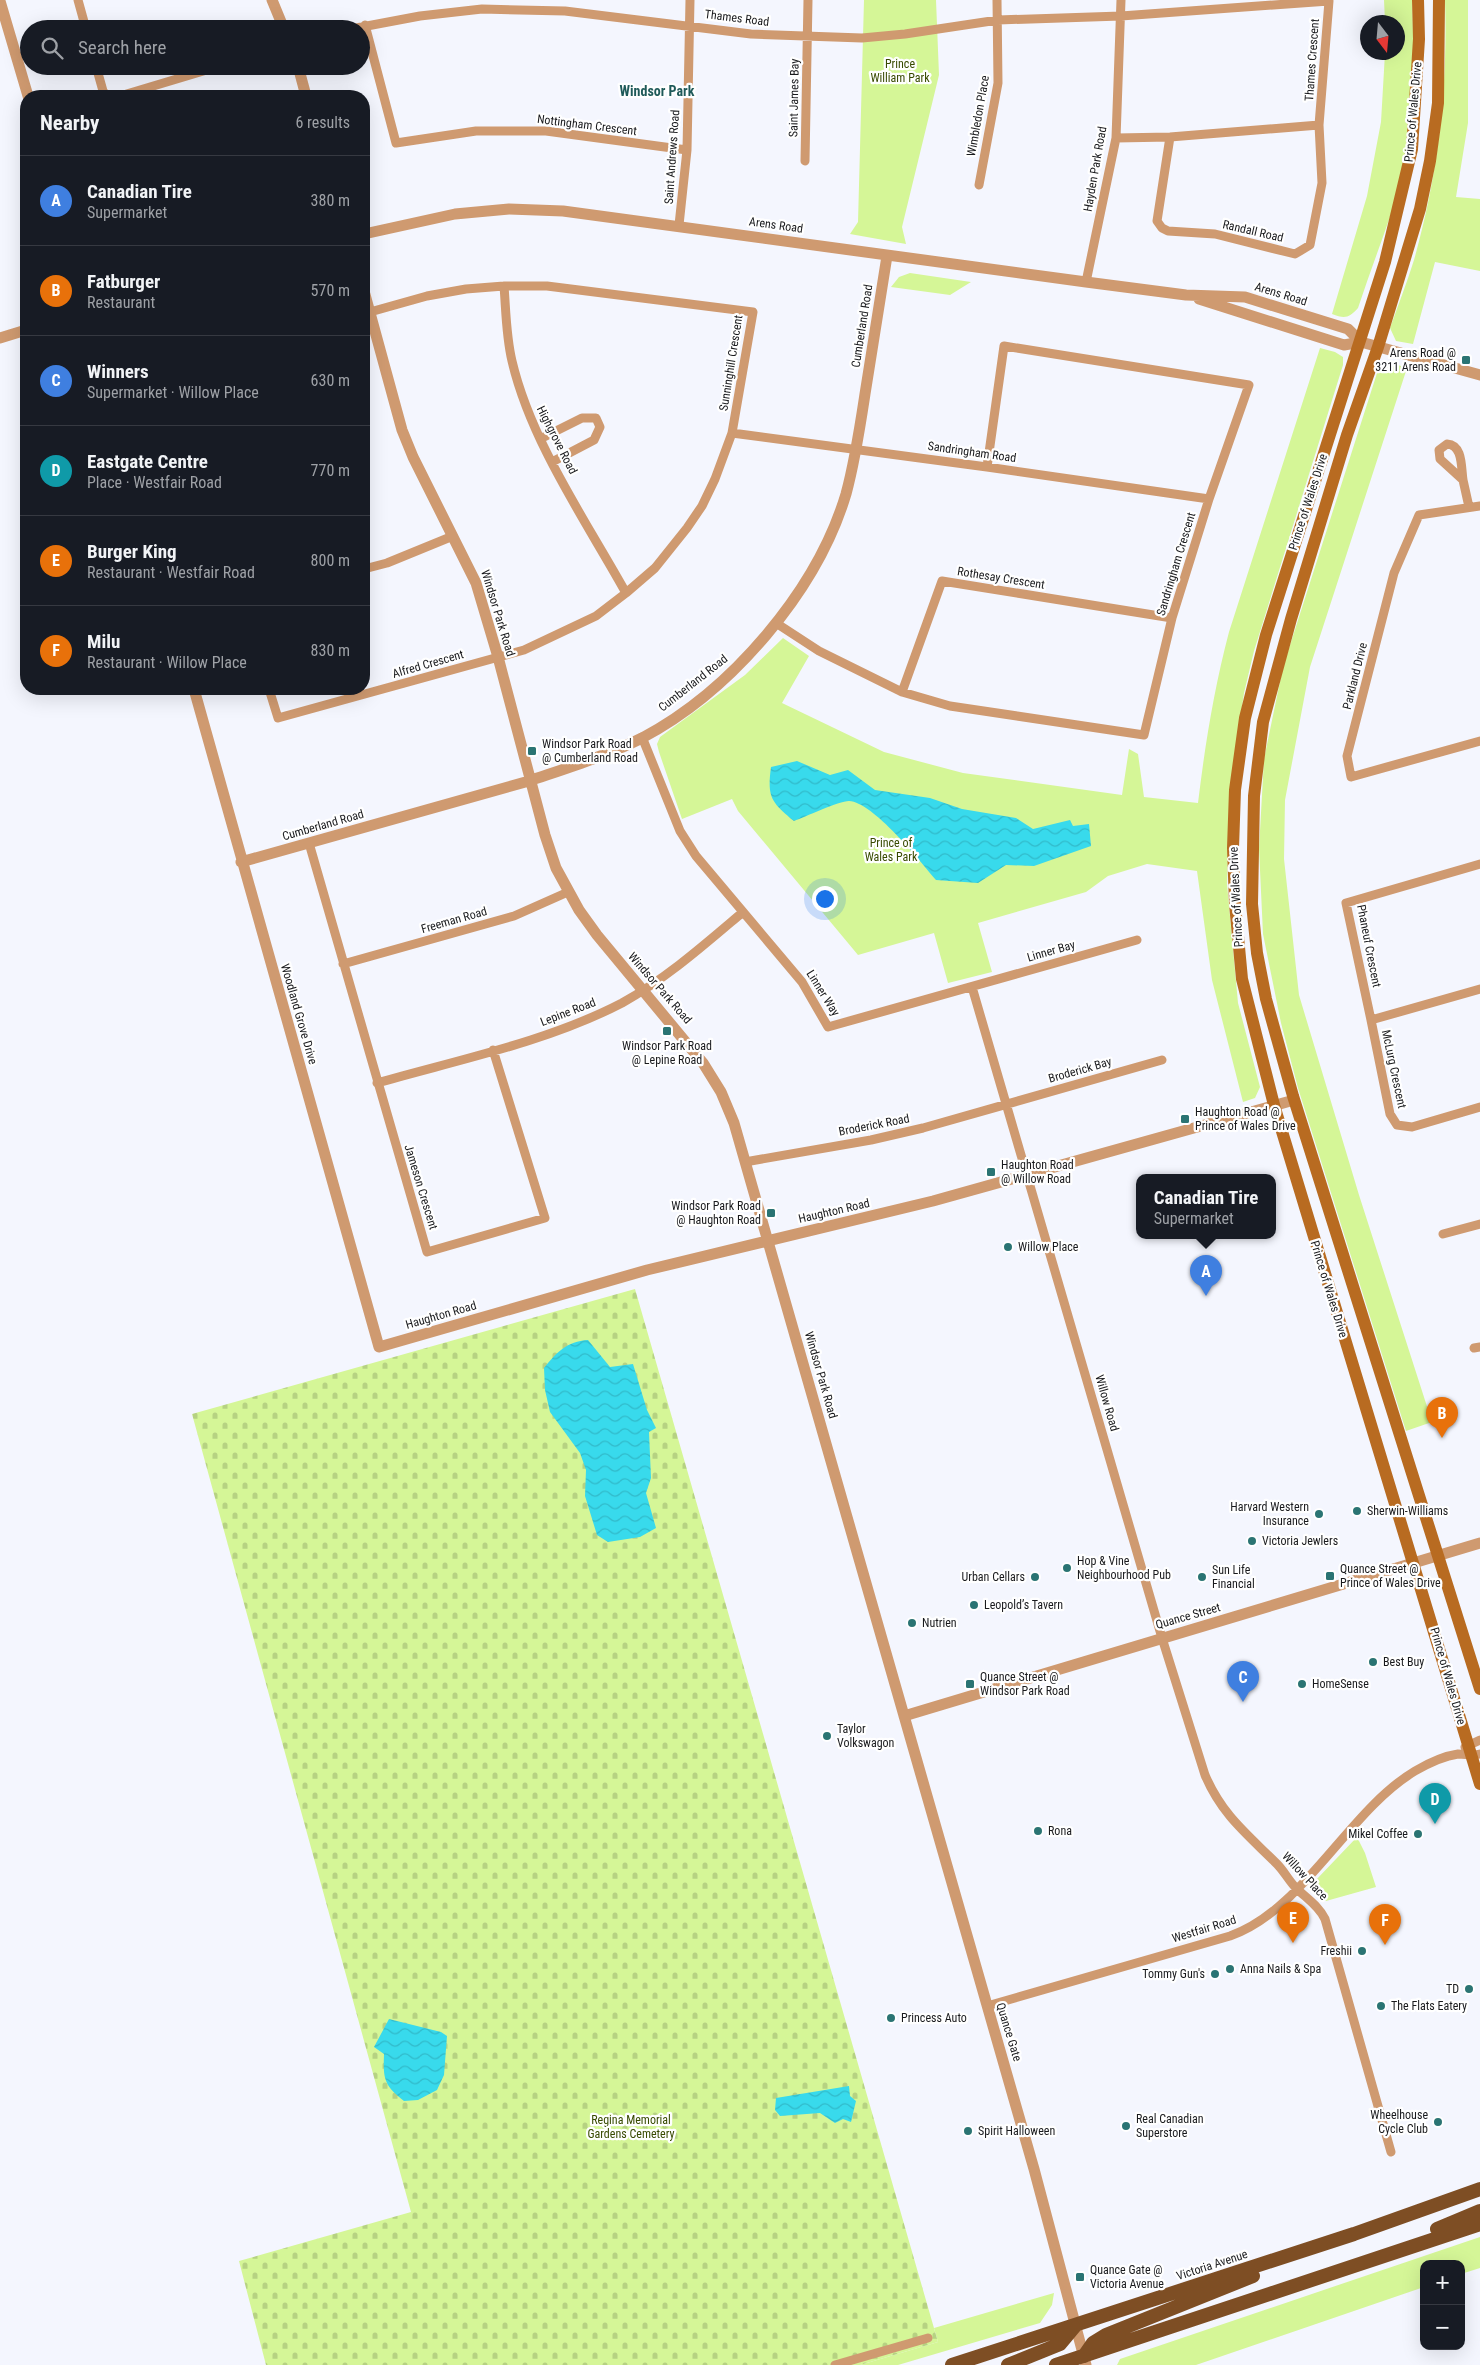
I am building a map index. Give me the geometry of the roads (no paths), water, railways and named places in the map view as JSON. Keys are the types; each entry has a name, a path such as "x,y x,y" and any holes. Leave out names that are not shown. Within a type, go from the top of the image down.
{"highway":[{"name":"Victoria Avenue","path":"952,2365 1354,2234 1480,2189"},
{"path":"1335,2272 1480,2211"},
{"path":"1056,2365 1085,2360 1335,2272 1480,2224"},
{"path":"1085,2360 1093,2343 1106,2335 1354,2234"},
{"path":"1008,2365 1060,2344 1076,2326"}],"main road":[{"name":"Prince of Wales Drive","path":"1418,0 1419,39 1412,148 1385,262 1266,636 1245,718 1235,790 1232,848 1242,979 1274,1105 1414,1563 1474,1742 1480,1784"},
{"name":"Prince of Wales Drive","path":"1439,0 1438,103 1430,161 1420,209 1291,618 1263,722 1254,796 1252,904 1257,953 1266,999 1294,1100 1480,1689"}],"street":[{"path":"78,0 84,20"},
{"path":"272,0 280,20"},
{"path":"565,0 565,10"},
{"name":"Saint Andrews Road","path":"679,225 687,150 690,0"},
{"name":"Saint James Bay","path":"806,161 808,0"},
{"name":"Wimbledon Place","path":"978,185 998,83 997,0"},
{"name":"Hayden Park Road","path":"1086,282 1116,138 1120,0"},
{"path":"0,1 20,69"},
{"name":"Thames Crescent","path":"1121,16 1329,1 1320,125"},
{"name":"Thames Road","path":"370,24 482,9 565,10 752,34 862,38 905,34 998,20 1121,16"},
{"name":"Nottingham Crescent","path":"370,47 396,143 476,131 546,131 687,150"},
{"path":"22,75 26,90"},
{"path":"99,75 103,90"},
{"path":"140,90 190,75"},
{"path":"300,75 304,90"},
{"path":"1116,138 1170,137 1320,125"},
{"name":"Randall Road","path":"1170,137 1157,221 1162,228 1168,231 1215,234 1295,254 1310,245 1322,183 1320,125"},
{"name":"Arens Road","path":"370,233 455,214 509,209 563,211 679,225 887,256 1186,295 1245,297 1348,329 1361,342"},
{"name":"Cumberland Road","path":"242,862 529,781 642,737 715,687 752,651 776,623 806,580 833,527 845,495 856,450 887,256"},
{"name":"Sunninghill Crescent","path":"370,312 427,296 504,286 547,286 753,312 732,433 715,479 702,506 655,568 596,616 524,650 498,657"},
{"name":"Highgrove Road","path":"504,286 506,331 512,362 526,406 552,462 626,593"},
{"name":"Arens Road","path":"1186,295 1344,345 1361,342 1480,375"},
{"name":"Windsor Park Road","path":"370,312 402,430 417,465 476,583 498,657 529,781 550,851 568,892 597,935 694,1050 712,1077 734,1124 904,1716"},
{"path":"0,338 20,332"},
{"name":"Sandringham Crescent","path":"776,623 819,651 902,692 950,706 1144,735 1172,618 1209,500 1249,385 1004,346 987,467"},
{"path":"540,439 582,418 596,418 600,427 594,440 552,462"},
{"name":"Sandringham Road","path":"732,433 987,467 1209,500"},
{"path":"1463,480 1468,507"},
{"name":"Parkland Drive","path":"1480,506 1419,515 1394,573 1347,756 1351,777 1480,741"},
{"path":"370,567 453,536"},
{"name":"Rothesay Crescent","path":"902,692 942,581 1172,618"},
{"name":"Alfred Crescent","path":"370,692 498,657"},
{"name":"Woodland Grove Drive","path":"196,695 379,1347"},
{"name":"Alfred Crescent","path":"271,695 278,718 361,695"},
{"name":"Linner Way","path":"642,737 680,831 696,856 802,982 828,1027 972,987"},
{"name":"Jameson Crescent","path":"309,843 427,1252 544,1218 493,1050"},
{"name":"Phaneuf Crescent","path":"1372,1020 1346,903 1480,864"},
{"name":"Freeman Road","path":"343,964 514,916 568,892"},
{"name":"Lepine Road","path":"377,1083 493,1050 584,1021 643,990 689,958 743,912"},
{"name":"Linner Bay","path":"972,987 1137,940"},
{"path":"972,987 1026,1175"},
{"path":"1372,1020 1480,989"},
{"name":"McLurg Crescent","path":"1372,1020 1390,1114 1398,1125 1412,1127 1480,1107"},
{"name":"Broderick Bay","path":"1006,1104 1162,1060"},
{"name":"Haughton Road","path":"379,1347 647,1270 933,1202 1294,1100"},
{"name":"Broderick Road","path":"746,1162 888,1136 1006,1104"},
{"name":"Willow Road","path":"1026,1175 1162,1638"},
{"path":"1443,1234 1480,1224"},
{"name":"Quance Street","path":"904,1716 1480,1543"},
{"name":"Willow Place","path":"1162,1638 1204,1775 1214,1797 1232,1821 1279,1866 1296,1888 1321,1911 1328,1924 1391,2152"},
{"name":"Quance Gate","path":"904,1716 1034,2170 1085,2360"},
{"name":"Westfair Road","path":"987,2006 1240,1932 1266,1917 1296,1888 1384,1794 1414,1771 1432,1762 1458,1754 1474,1742"},
{"name":"Westfair Road","path":"1458,1754 1476,1755"},
{"path":"835,2365 928,2338"}],"water":[{"path":"797,761 830,775 848,770 875,790 930,798 962,809 1016,818 1033,829 1070,820 1073,826 1089,824 1091,846 1034,866 1006,865 978,883 936,880 883,821 859,804 849,801 844,802 794,821 780,809 772,798 770,785 771,767"},
{"path":"588,1340 610,1367 633,1364 647,1410 656,1428 649,1432 651,1478 646,1493 656,1528 640,1537 608,1542 597,1535 585,1496 586,1470 580,1453 550,1412 545,1390 544,1368 553,1357 568,1345"},
{"path":"389,2019 441,2032 447,2036 444,2075 437,2090 418,2100 404,2101 392,2090 386,2081 384,2054 374,2047"},
{"path":"849,2086 850,2096 856,2101 851,2122 843,2119 835,2123 820,2113 780,2116 775,2110 776,2098"}],"place":[{"name":"Arens Road @ 3211 Arens Road","path":"1466,360"},
{"name":"Windsor Park Road @ Cumberland Road","path":"532,751"},
{"name":"Windsor Park Road @ Lepine Road","path":"667,1031"},
{"name":"Haughton Road @ Prince of Wales Drive","path":"1185,1119"},
{"name":"Haughton Road @ Willow Road","path":"991,1172"},
{"name":"Windsor Park Road @ Haughton Road","path":"771,1213"},
{"name":"Willow Place","path":"1008,1247"},
{"name":"Canadian Tire","path":"1206,1296"},
{"name":"Fatburger","path":"1442,1438"},
{"name":"Sherwin-Williams","path":"1357,1511"},
{"name":"Harvard Western Insurance","path":"1319,1514"},
{"name":"Victoria Jewlers","path":"1252,1541"},
{"name":"Hop & Vine Neighbourhood Pub","path":"1067,1568"},
{"name":"Quance Street @ Prince of Wales Drive","path":"1330,1576"},
{"name":"Urban Cellars","path":"1035,1577"},
{"name":"Sun Life Financial","path":"1202,1577"},
{"name":"Leopold’s Tavern","path":"974,1605"},
{"name":"Nutrien","path":"912,1623"},
{"name":"Best Buy","path":"1373,1662"},
{"name":"Quance Street @ Windsor Park Road","path":"970,1684"},
{"name":"HomeSense","path":"1302,1684"},
{"name":"Winners","path":"1243,1702"},
{"name":"Taylor Volkswagon","path":"827,1736"},
{"name":"Eastgate Centre","path":"1435,1824"},
{"name":"Rona","path":"1038,1831"},
{"name":"Mikel Coffee","path":"1418,1834"},
{"name":"Burger King","path":"1293,1943"},
{"name":"Milu","path":"1385,1945"},
{"name":"Freshii","path":"1362,1951"},
{"name":"Anna Nails & Spa","path":"1230,1969"},
{"name":"Tommy Gun's","path":"1215,1974"},
{"name":"TD","path":"1469,1989"},
{"name":"The Flats Eatery","path":"1381,2006"},
{"name":"Princess Auto","path":"891,2018"},
{"name":"Wheelhouse Cycle Club","path":"1438,2122"},
{"name":"Real Canadian Superstore","path":"1126,2126"},
{"name":"Spirit Halloween","path":"968,2131"},
{"name":"Quance Gate @ Victoria Avenue","path":"1080,2277"}],"district":[{"name":"Windsor Park","path":"657,91"}],"park label":[{"name":"Prince William Park","path":"900,71"},
{"name":"Prince of Wales Park","path":"891,850"},
{"name":"Regina Memorial Gardens Cemetery","path":"631,2127"}]}
